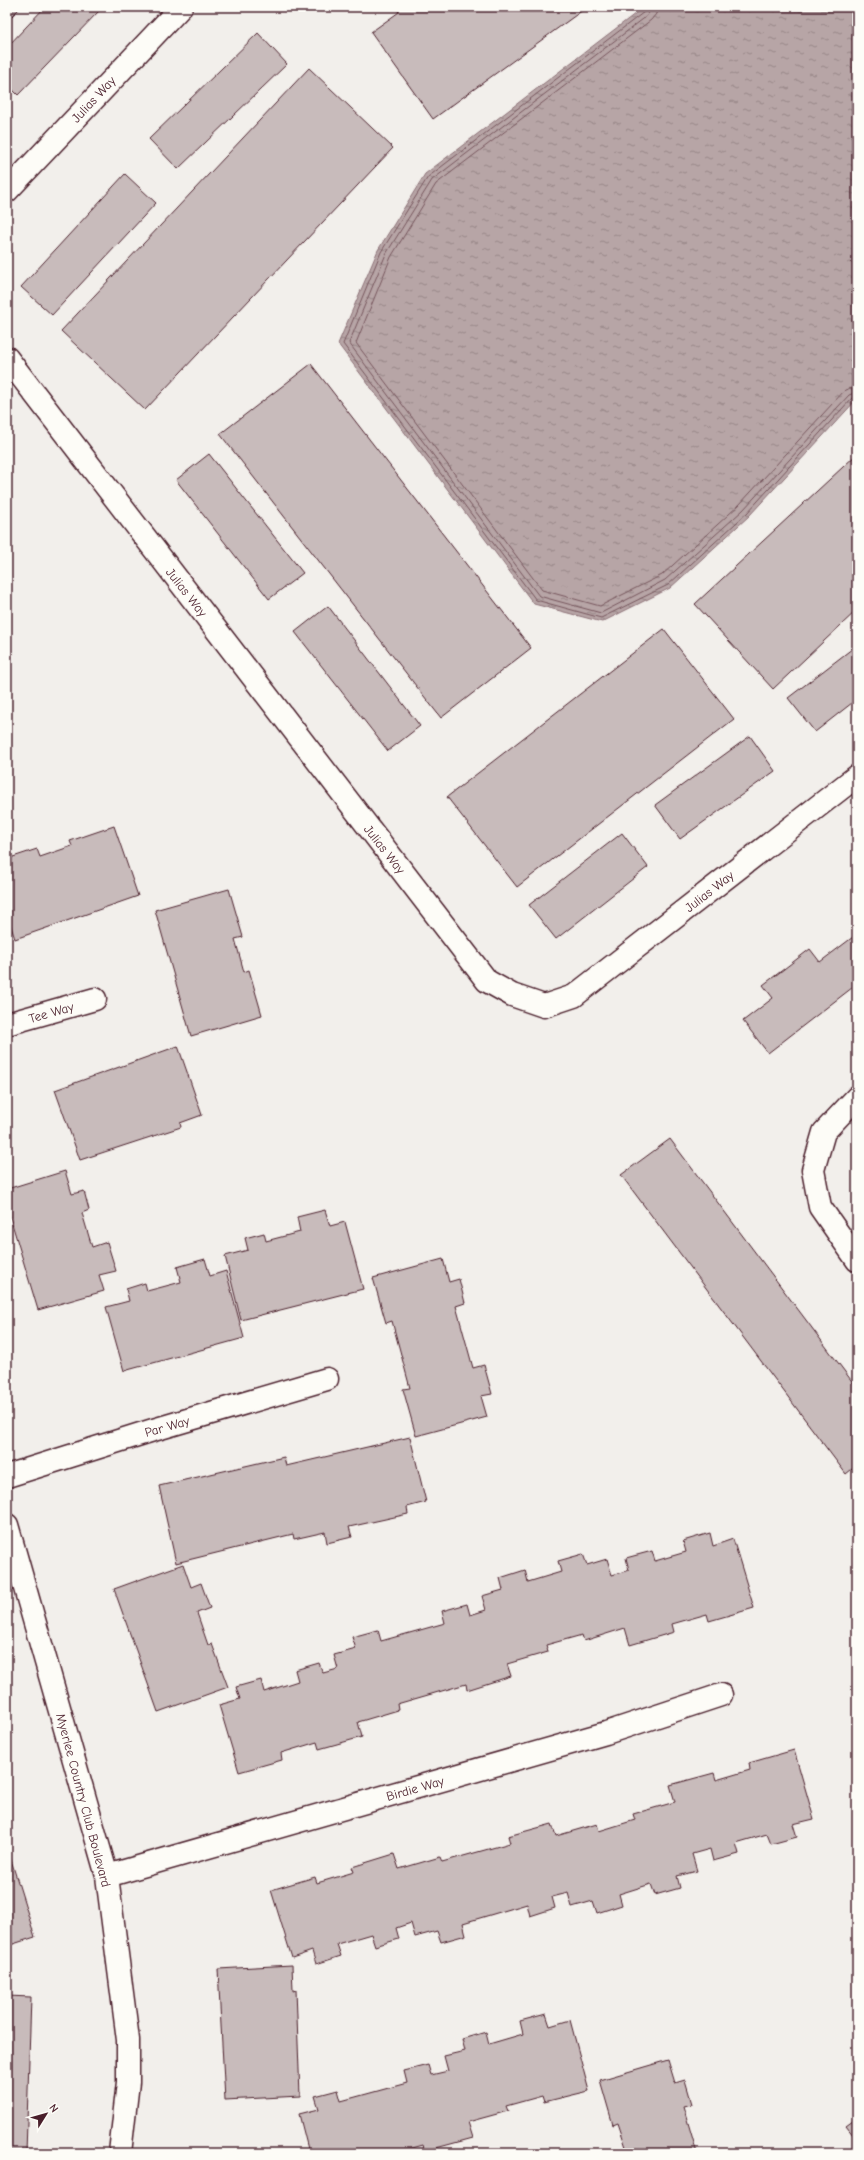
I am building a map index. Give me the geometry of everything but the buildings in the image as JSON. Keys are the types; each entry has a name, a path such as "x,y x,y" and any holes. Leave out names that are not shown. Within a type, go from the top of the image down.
{"street":[{"name":"Julias Way","path":"7,191 181,7"},
{"name":"Julias Way","path":"7,358 487,980 512,995 544,1006 574,996 857,776"},
{"name":"Tee Way","path":"7,1024 95,999"},
{"path":"857,1098 824,1132 813,1170 820,1207 857,1260"},
{"name":"Par Way","path":"7,1476 150,1431 327,1379"},
{"name":"Myerlee Country Club Boulevard","path":"7,1525 107,1876 128,2040 128,2082 120,2153"},
{"name":"Birdie Way","path":"107,1876 606,1733 721,1695"}],"water":[{"path":"644,7 857,7 857,399 749,516 670,588 602,622 534,604 338,344 378,250 425,174"}]}
